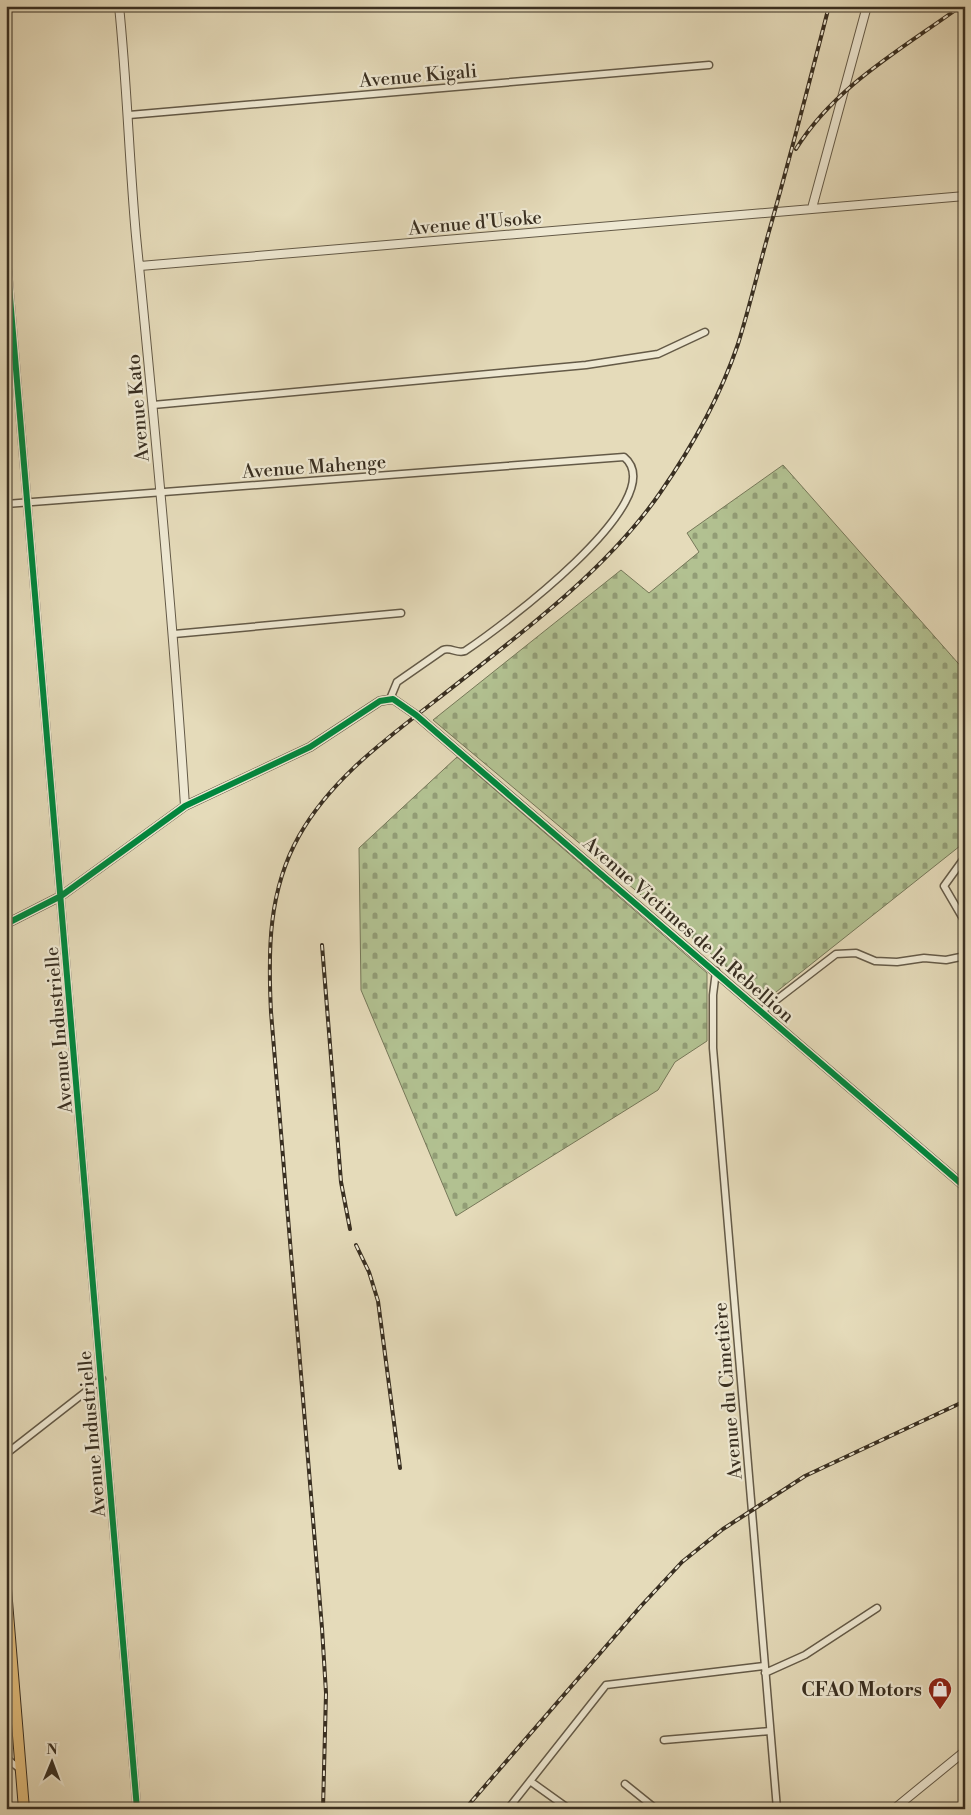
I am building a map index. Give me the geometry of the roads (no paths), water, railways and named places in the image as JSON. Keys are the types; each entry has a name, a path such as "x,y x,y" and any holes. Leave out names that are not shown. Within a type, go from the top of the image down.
{"highway":[{"path":"6,1589 24,1809"}],"street":[{"name":"Avenue Kato","path":"119,6 129,115 136,236 174,634 185,806"},
{"path":"812,208 867,6"},
{"name":"Avenue Kigali","path":"129,115 709,65"},
{"name":"Avenue d'Usoke","path":"140,266 965,196"},
{"name":"Avenue Industrielle","path":"6,250 137,1808"},
{"path":"153,405 586,365 658,354 705,332"},
{"name":"Avenue Mahenge","path":"6,504 624,457 631,463 634,473 631,489 617,516 596,542 528,605 465,651 443,650 397,682 390,699"},
{"path":"174,634 401,614"},
{"path":"6,924 61,896 185,806 310,748 375,704 390,699"},
{"name":"Avenue Victimes de la Rebellion","path":"390,699 399,702 416,715 965,1187"},
{"path":"965,856 944,886 965,922"},
{"path":"762,1011 830,958 842,952 856,953 875,961 897,962 924,958 946,960 965,956"},
{"name":"Avenue du Cimetière","path":"716,971 713,995 713,1048 778,1809"},
{"path":"6,1454 102,1379"},
{"path":"508,1809 606,1685 765,1670 805,1655 877,1608"},
{"path":"664,1740 770,1731"},
{"path":"894,1809 965,1751"},
{"path":"6,1758 20,1769"},
{"path":"530,1781 569,1809"},
{"path":"625,1784 656,1809"},
{"path":"110,1809 137,1808"}],"railway":[{"path":"323,1809 326,1693 322,1628 271,1012 270,944 272,922 281,878 299,836 312,815 343,779 378,746 525,630 585,578 637,523 683,458 714,402 738,344 829,6"},
{"path":"796,149 830,106 850,87 961,6"},
{"path":"322,945 341,1182 350,1229"},
{"path":"356,1245 369,1272 378,1301 400,1468"},
{"path":"465,1809 641,1606 682,1562 723,1529 805,1476 965,1401"}],"place":[{"name":"CFAO Motors","path":"940,1710"}]}
